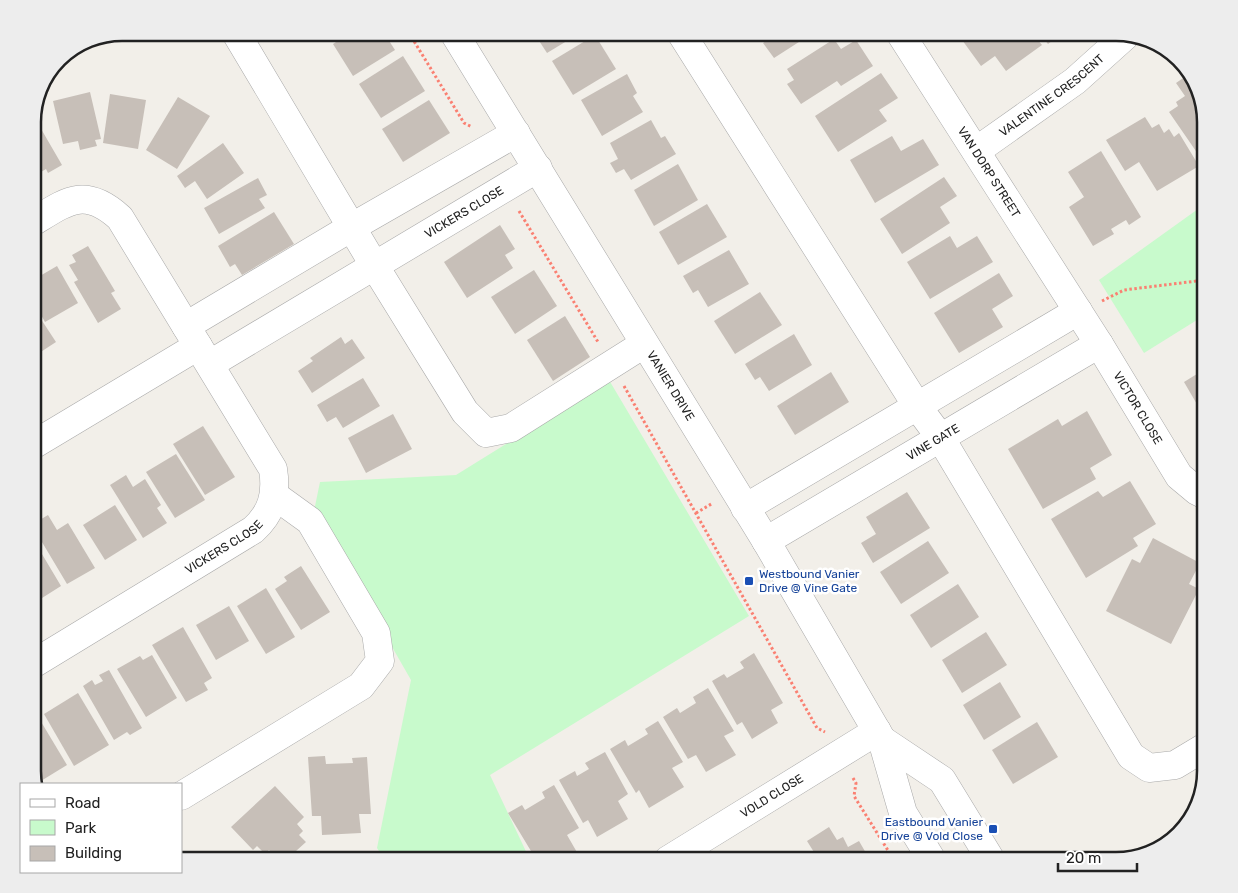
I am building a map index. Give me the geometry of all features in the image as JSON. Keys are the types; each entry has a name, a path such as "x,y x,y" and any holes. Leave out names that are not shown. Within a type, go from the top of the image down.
{"street":[{"path":"241,41 374,265 465,412 486,433 511,428 644,344"},
{"name":"VANIER DRIVE","path":"460,41 766,540 879,736 903,813 927,852"},
{"path":"686,41 917,406 940,438 1131,756 1149,768 1176,765 1197,752"},
{"name":"VAN DORP STREET","path":"906,41 976,151 1088,306"},
{"name":"VALENTINE CRESCENT","path":"976,151 1075,81 1119,41"},
{"path":"41,440 198,345 352,228 516,133"},
{"name":"VICKERS CLOSE","path":"198,345 374,265 538,168"},
{"name":"VICKERS CLOSE","path":"41,217 60,205 78,199 95,201 109,208 120,218 274,469 276,484 270,510 253,530 41,659"},
{"path":"745,508 1088,306"},
{"name":"VICTOR CLOSE","path":"1088,306 1099,344 1179,476 1197,492"},
{"name":"VINE GATE","path":"766,540 1099,344"},
{"path":"182,795 360,686 380,661 376,633 310,521 274,495"},
{"name":"VANIER DRIVE","path":"879,736 942,780 986,852"},
{"name":"VOLD CLOSE","path":"705,851 879,736"}],"path":[{"path":"414,41 464,123 474,128"},
{"path":"518,204 518,210 612,365 817,728 824,731"},
{"path":"1088,306 1124,290 1197,281"},
{"path":"856,784 854,796 889,852"}],"green space":[{"path":"1197,210 1197,320 1144,353 1099,280"},
{"path":"609,380 749,616 490,775 526,852 380,852 377,848 411,680 314,511 320,482 456,475"}],"building":[{"path":"338,41 389,41 395,50 353,76 333,44"},
{"path":"539,41 567,41 547,53"},
{"path":"585,41 599,41 616,69 573,95 552,61"},
{"path":"766,41 801,41 774,58 763,43"},
{"path":"831,41 835,41 841,49 857,41 873,66 841,86 837,81 801,104 787,84 794,80 787,69"},
{"path":"963,41 1039,41 1042,45 1006,71 995,56 981,66"},
{"path":"403,56 425,91 381,118 359,84"},
{"path":"881,73 898,98 879,110 887,121 838,152 815,116"},
{"path":"627,74 637,93 633,96 643,112 602,136 581,100"},
{"path":"1183,78 1192,96 1197,122 1197,153 1169,112 1178,106 1176,102 1185,96 1176,83"},
{"path":"90,92 101,139 95,140 97,146 80,150 78,141 63,144 53,101"},
{"path":"110,94 146,100 138,149 103,143"},
{"path":"178,97 210,116 177,169 146,150"},
{"path":"429,100 450,133 403,162 382,129"},
{"path":"1145,117 1152,128 1159,124 1164,133 1169,129 1174,137 1179,133 1197,163 1197,167 1157,191 1139,162 1125,171 1106,140"},
{"path":"651,120 661,138 665,136 676,154 631,180 624,169 616,173 610,163 618,159 610,143"},
{"path":"41,129 62,165 48,173 46,169 41,172"},
{"path":"892,136 901,151 923,139 939,165 875,203 850,160"},
{"path":"223,143 244,173 207,199 195,181 185,188 177,176"},
{"path":"1101,151 1141,217 1129,225 1126,220 1111,229 1114,234 1093,246 1069,207 1084,197 1068,172"},
{"path":"678,164 698,200 654,226 634,190"},
{"path":"944,177 957,196 940,207 950,223 902,254 880,219"},
{"path":"258,178 267,195 259,199 265,208 219,234 204,208"},
{"path":"707,204 727,237 678,265 659,232"},
{"path":"274,212 294,244 242,275 235,264 230,267 218,246"},
{"path":"500,225 515,249 505,255 513,268 467,298 444,262"},
{"path":"950,236 957,248 977,236 993,262 930,299 907,262"},
{"path":"88,246 115,291 111,293 121,309 98,323 74,282 78,280 69,265 76,262 72,255"},
{"path":"729,250 749,284 708,307 698,290 693,293 683,276"},
{"path":"57,266 78,303 45,322 41,315 41,275"},
{"path":"534,270 557,306 515,334 491,297"},
{"path":"999,273 1013,296 992,309 1003,327 959,353 934,313"},
{"path":"760,292 782,325 735,354 714,321"},
{"path":"565,316 590,357 553,381 527,340"},
{"path":"41,319 56,342 41,352"},
{"path":"794,334 812,365 769,391 760,377 755,380 745,364"},
{"path":"341,337 345,344 352,339 365,358 312,393 298,371 313,361 310,358"},
{"path":"831,372 849,402 795,435 777,406"},
{"path":"1197,374 1197,404 1184,382"},
{"path":"363,378 380,406 343,428 336,417 327,422 317,405"},
{"path":"1087,411 1112,455 1090,468 1096,479 1043,509 1008,449 1058,419 1062,426"},
{"path":"393,414 412,449 366,473 348,438"},
{"path":"203,426 235,477 205,495 173,444"},
{"path":"176,454 205,500 175,518 146,472"},
{"path":"126,475 133,487 145,479 161,505 157,508 167,523 143,538 110,485"},
{"path":"1130,481 1156,524 1133,538 1138,546 1086,578 1051,519 1098,491 1103,497"},
{"path":"907,492 930,528 873,563 861,543 876,534 866,517"},
{"path":"115,505 137,540 105,560 83,525"},
{"path":"48,515 57,530 68,523 95,568 67,584 41,540 41,519"},
{"path":"1153,538 1197,561 1197,569 1189,584 1197,588 1197,593 1171,644 1106,611 1132,559 1140,563"},
{"path":"928,541 949,573 901,604 880,572"},
{"path":"41,552 61,586 42,598 41,596"},
{"path":"301,566 330,612 301,630 275,589 287,581 284,577"},
{"path":"958,584 979,617 931,648 910,615"},
{"path":"266,588 295,637 266,654 237,606"},
{"path":"229,606 249,641 216,660 196,625"},
{"path":"183,627 212,678 204,683 208,690 186,702 152,645"},
{"path":"986,632 1007,665 962,693 942,660"},
{"path":"754,653 783,703 771,710 778,723 752,739 742,722 737,725 712,681 724,674 727,678 744,668 740,662"},
{"path":"152,655 177,698 146,717 117,669 140,656 143,660"},
{"path":"109,670 142,728 130,735 127,732 114,740 83,686 92,680 95,685 103,681 99,675"},
{"path":"1000,682 1021,717 984,740 963,705"},
{"path":"708,688 734,731 724,736 736,755 706,772 696,755 688,759 663,717 677,708 680,713 696,703 693,697"},
{"path":"78,693 109,745 74,766 44,714"},
{"path":"658,721 683,762 672,768 684,787 649,808 639,790 636,793 610,749 625,740 628,746 648,734 645,729"},
{"path":"41,722 67,765 42,780"},
{"path":"1037,722 1058,757 1013,784 992,750"},
{"path":"605,752 628,794 618,801 628,819 597,837 588,820 583,823 559,780 575,771 577,776 589,769 585,763"},
{"path":"325,756 326,764 353,763 352,758 367,757 371,814 359,814 361,833 322,835 321,816 312,816 308,757"},
{"path":"554,785 579,828 567,835 577,852 532,852 508,813 522,805 525,810 545,798 542,792"},
{"path":"275,786 304,817 297,824 303,831 299,835 306,842 295,852 271,852 269,850 263,852 257,846 253,850 231,827"},
{"path":"829,827 837,840 843,837 848,847 859,841 865,852 814,852 807,841"}],"place":[{"name":"Westbound Vanier Drive @ Vine Gate","path":"749,581"},
{"name":"Eastbound Vanier Drive @ Vold Close","path":"993,829"}]}
